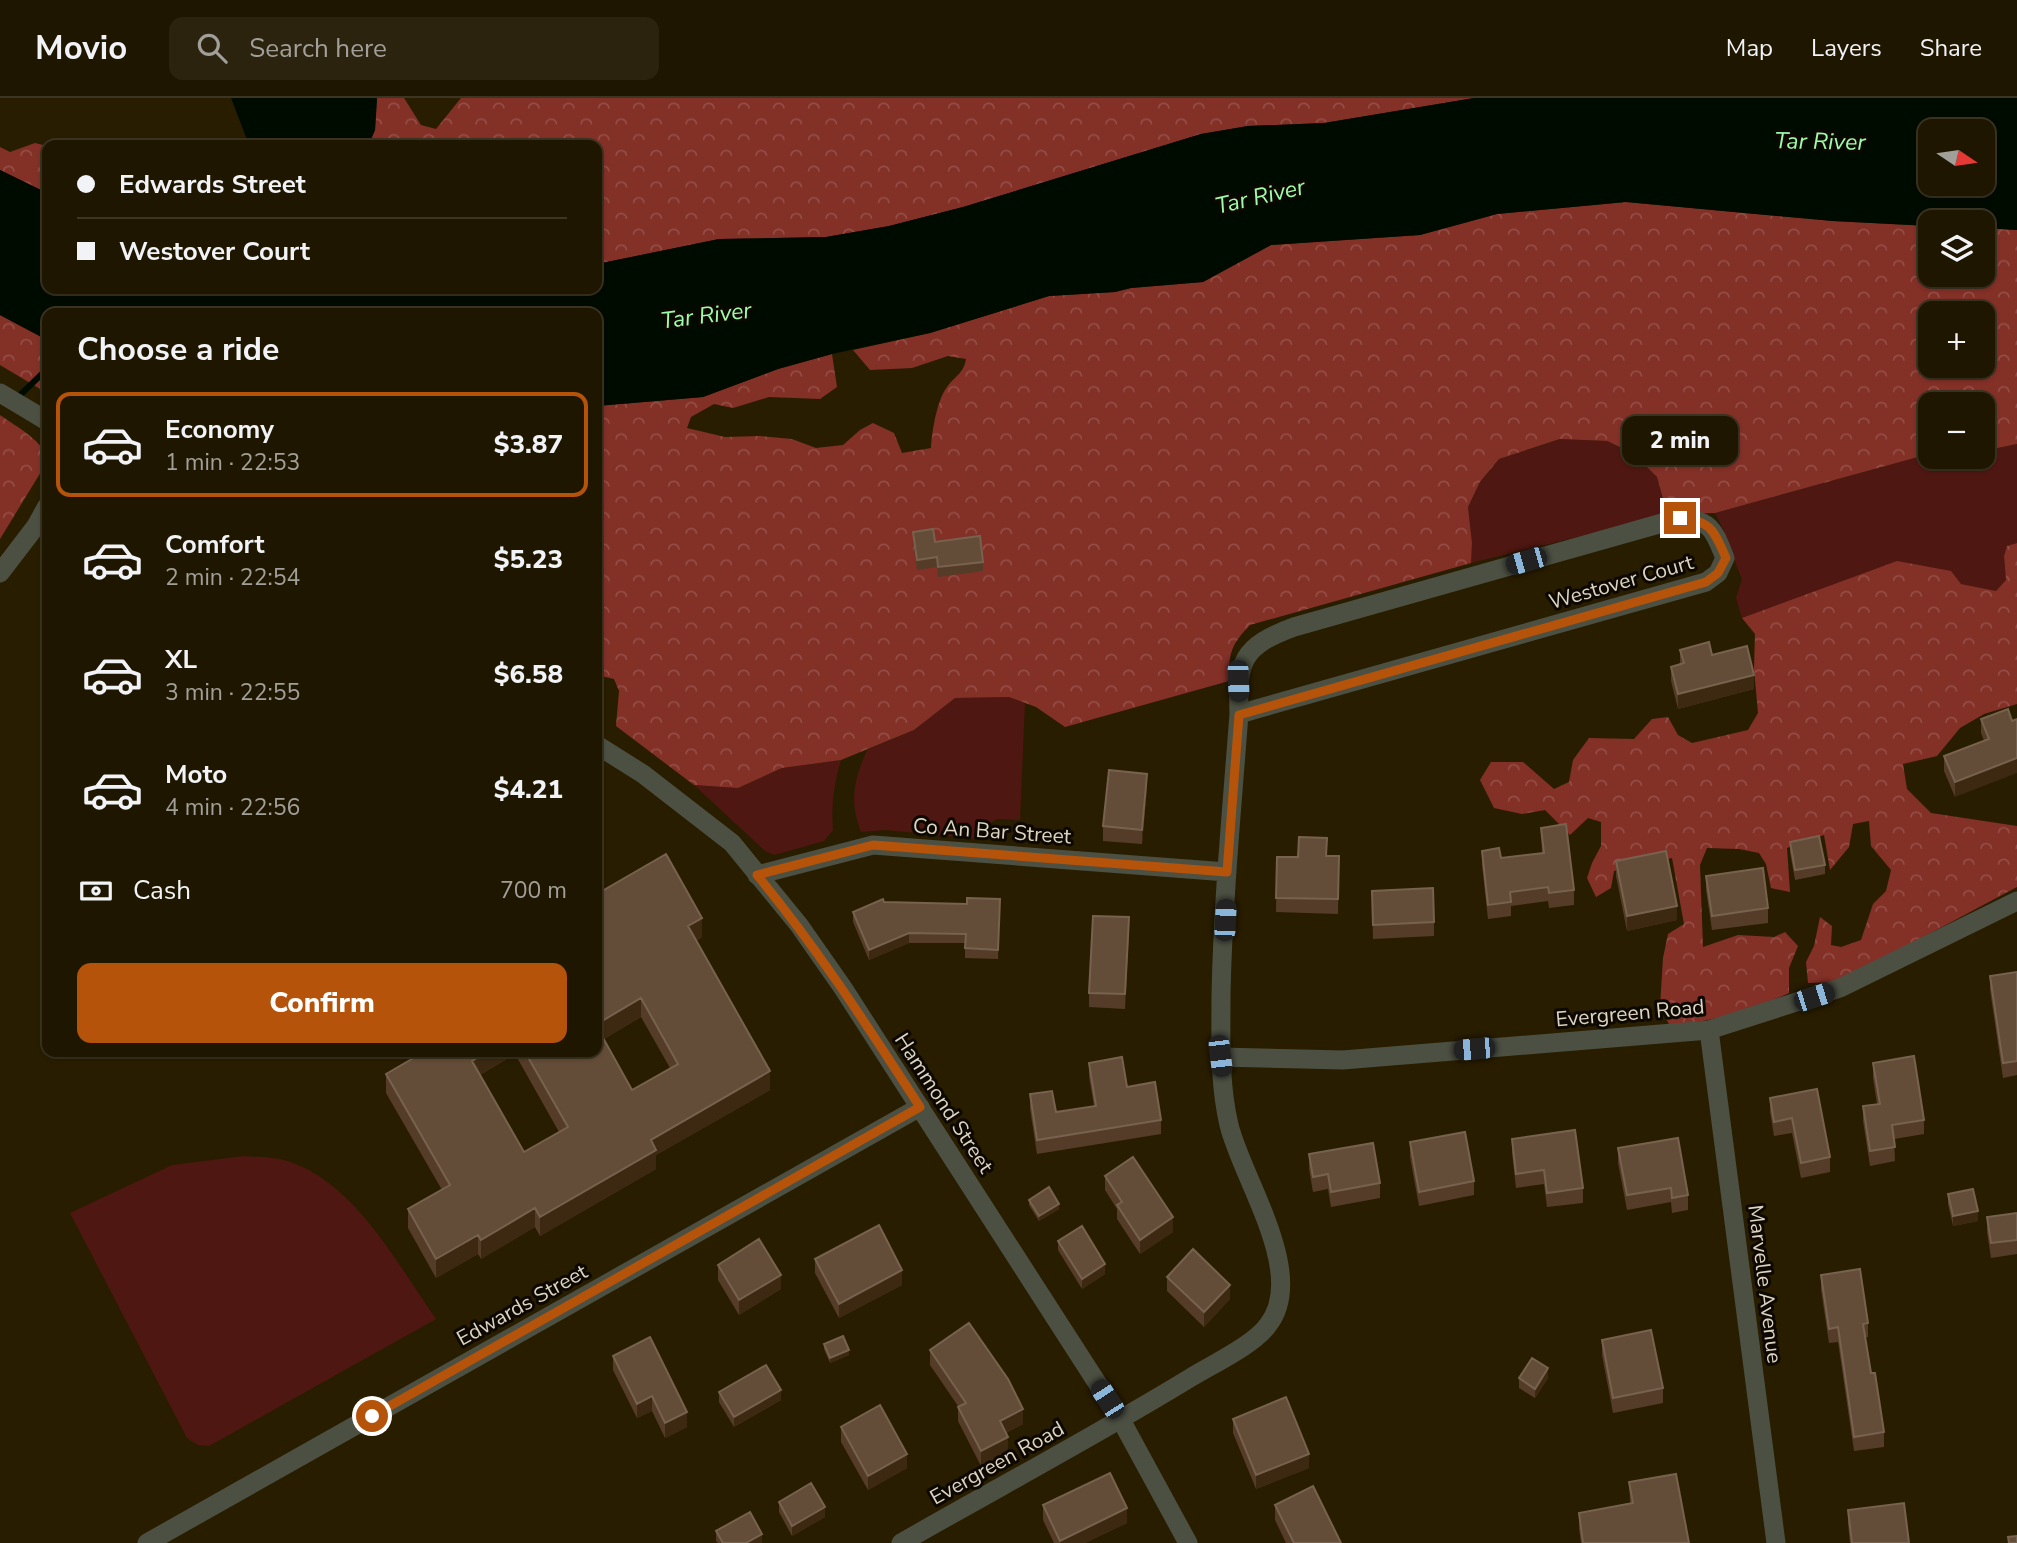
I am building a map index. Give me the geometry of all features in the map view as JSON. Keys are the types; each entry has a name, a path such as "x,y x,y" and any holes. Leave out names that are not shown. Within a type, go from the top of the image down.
{"street":[{"path":"0,393 42,418"},
{"path":"0,573 42,515"},
{"name":"Westover Court","path":"1680,518 1707,524 1715,532 1726,558 1718,573 1706,582 1239,715 1238,681 1244,660 1257,645 1294,627 1680,518"},
{"name":"Evergreen Road","path":"901,1543 1121,1420 1247,1343 1269,1325 1280,1298 1277,1248 1229,1125 1220,1056 1227,872 1239,715"},
{"name":"Hammond Street","path":"602,748 643,774 732,843 799,925 920,1107 1121,1420 1188,1543"},
{"name":"Co An Bar Street","path":"757,875 873,845 1227,872"},
{"name":"Evergreen Road","path":"1220,1056 1343,1060 1709,1030 1840,988 2017,901"},
{"name":"Marvelle Avenue","path":"1709,1030 1776,1543"},
{"name":"Edwards Street","path":"147,1543 920,1107"}],"shaded area":[{"path":"1561,439 1607,441 1633,453 1657,477 1665,506 1671,514 1471,563 1468,507 1480,483 1499,459"},
{"path":"2017,444 2017,543 2007,546 2004,556 2006,580 1996,591 1961,584 1766,610 1742,618 1736,598 1742,579 1715,513 1918,457 1918,469 1995,469 1995,449"},
{"path":"1009,697 1025,703 1020,820 997,819 981,829 978,839 886,830 861,832 854,800 859,771 867,750 914,730 955,698"},
{"path":"841,760 834,795 833,830 824,841 774,855 765,851 694,785 738,788 782,768"},
{"path":"244,1156 287,1161 311,1171 333,1187 372,1227 436,1319 209,1446 198,1445 187,1438 70,1213 172,1165"}],"green space":[{"path":"377,98 404,98 421,125 436,129 461,98 1474,98 1324,123 1248,126 1201,134 963,207 889,226 826,237 719,239 602,263 602,140 371,140 375,130"},
{"path":"35,143 42,145 42,191 0,170 0,147 10,152"},
{"path":"1626,202 1833,221 1918,225 1918,287 1995,287 1995,229 2017,230 2017,444 1995,449 1995,392 1918,392 1918,457 1715,513 1671,514 1665,506 1657,477 1633,453 1607,441 1560,439 1499,459 1480,482 1468,507 1471,563 1250,625 1232,650 1229,681 1065,727 1036,707 1009,697 955,698 914,730 841,760 782,768 738,788 694,785 616,726 619,691 614,679 602,676 602,406 703,397 778,369 832,354 837,387 820,399 769,397 733,408 714,404 691,417 687,428 725,437 792,439 816,448 843,445 873,423 894,433 902,453 931,448 940,400 961,371 966,359 948,356 912,368 870,370 853,350 930,333 1049,296 1203,282 1271,245 1420,235 1497,214"},
{"path":"0,315 42,337 42,390 0,365"},
{"path":"0,415 42,448 42,470 0,539"},
{"path":"2017,543 2017,704 1984,714 1960,728 1937,756 1903,764 1907,789 1931,813 2017,826 2017,887 1839,982 1808,983 1806,962 1814,946 1820,917 1832,926 1831,945 1841,947 1861,940 1873,904 1886,891 1891,870 1871,846 1869,821 1853,824 1849,847 1830,870 1824,835 1787,848 1790,892 1771,888 1766,864 1759,853 1707,848 1700,865 1703,947 1738,935 1774,937 1785,932 1798,946 1789,968 1789,993 1731,1014 1670,1026 1660,1007 1663,958 1668,934 1684,924 1672,858 1614,871 1611,888 1596,897 1587,878 1601,846 1601,822 1588,818 1570,835 1545,810 1522,814 1494,808 1480,780 1491,762 1523,762 1554,789 1569,782 1573,760 1589,738 1634,739 1652,719 1668,717 1678,735 1692,743 1748,730 1758,713 1754,669 1755,634 1742,618 1897,561 1951,571 1961,584 1996,591 2006,580 2004,556 2007,546"}],"water":[{"path":"231,98 377,98 375,130 370,140 247,140"},
{"name":"Tar River","path":"1474,98 2017,98 2017,230 1995,229 1995,210 1918,210 1918,225 1833,221 1626,202 1497,214 1420,235 1271,245 1203,282 1049,296 930,333 832,354 778,369 703,397 602,406 602,308 42,308 42,337 0,315 0,170 42,191 42,294 602,294 602,263 719,239 826,237 889,226 963,207 1201,134 1248,126 1324,123"}],"building":[{"path":"933,529 935,542 980,536 983,562 938,567 937,557 917,560 913,532"},
{"path":"1709,642 1712,655 1747,646 1754,675 1678,694 1671,667 1684,663 1680,650"},
{"path":"2008,709 2012,721 2017,719 2017,758 1955,782 1944,756 1989,739 1981,719"},
{"path":"1109,770 1147,774 1142,830 1103,826"},
{"path":"1566,824 1574,890 1549,893 1548,887 1510,892 1511,902 1488,905 1482,851 1499,848 1501,858 1544,853 1541,828"},
{"path":"1819,836 1825,865 1795,870 1790,842"},
{"path":"1299,837 1327,838 1326,856 1339,856 1338,899 1276,898 1277,857 1298,857"},
{"path":"1666,851 1677,906 1627,916 1616,861"},
{"path":"666,854 702,918 688,926 770,1071 651,1140 656,1150 540,1217 535,1208 481,1240 478,1235 436,1259 408,1209 450,1185 386,1074 415,1057 479,1057 472,1061 524,1152 568,1127 528,1057 602,1057 602,1036 632,1090 678,1064 641,998 602,1021 602,891"},
{"path":"1763,868 1768,908 1712,916 1706,876"},
{"path":"1433,888 1434,922 1373,925 1372,891"},
{"path":"967,898 1000,899 998,950 965,948 966,934 909,933 869,950 853,912 883,899 884,902 967,904"},
{"path":"1093,916 1129,917 1125,994 1089,993"},
{"path":"2017,972 2017,1061 2003,1063 1990,976"},
{"path":"1914,1056 1924,1120 1892,1125 1895,1147 1870,1151 1863,1106 1880,1104 1873,1063"},
{"path":"1122,1057 1127,1087 1155,1082 1161,1120 1037,1140 1030,1094 1052,1091 1056,1112 1096,1106 1089,1063"},
{"path":"1817,1089 1830,1157 1801,1163 1792,1118 1774,1122 1770,1098"},
{"path":"1575,1130 1583,1188 1547,1193 1544,1170 1516,1174 1512,1139"},
{"path":"1465,1132 1474,1181 1419,1192 1410,1142"},
{"path":"1678,1138 1688,1195 1672,1198 1671,1188 1627,1195 1618,1148"},
{"path":"1373,1143 1380,1183 1331,1192 1328,1174 1313,1177 1309,1154"},
{"path":"1133,1157 1173,1217 1140,1240 1117,1205 1122,1202 1105,1176"},
{"path":"1049,1187 1059,1204 1039,1216 1029,1200"},
{"path":"1973,1189 1978,1211 1953,1216 1948,1194"},
{"path":"2017,1213 2017,1240 1991,1243 1987,1217"},
{"path":"879,1225 902,1270 839,1304 815,1259"},
{"path":"1082,1226 1105,1264 1082,1279 1058,1241"},
{"path":"759,1239 781,1275 739,1300 718,1265"},
{"path":"1193,1249 1230,1285 1204,1312 1167,1277"},
{"path":"1860,1269 1868,1323 1863,1324 1871,1373 1875,1373 1884,1432 1854,1437 1838,1327 1829,1329 1821,1275"},
{"path":"969,1323 1008,1379 1023,1409 1000,1421 1008,1437 981,1451 958,1407 966,1403 930,1350"},
{"path":"1651,1330 1663,1388 1613,1398 1602,1340"},
{"path":"843,1336 849,1350 830,1358 824,1344"},
{"path":"650,1337 687,1412 665,1423 652,1396 637,1404 613,1356"},
{"path":"1532,1358 1548,1368 1535,1389 1519,1378"},
{"path":"766,1365 781,1390 734,1417 719,1392"},
{"path":"1286,1397 1309,1454 1256,1475 1233,1419"},
{"path":"880,1405 907,1454 868,1476 841,1427"},
{"path":"1110,1473 1127,1508 1060,1541 1043,1505"},
{"path":"1676,1474 1689,1543 1583,1543 1579,1513 1633,1503 1629,1482"},
{"path":"811,1483 825,1507 792,1526 779,1502"},
{"path":"1313,1486 1341,1543 1294,1543 1275,1505"},
{"path":"1904,1503 1909,1543 1852,1543 1848,1510"},
{"path":"750,1512 762,1534 746,1543 723,1543 716,1531"},
{"path":"2017,1536 2017,1543 2009,1543 2008,1537"}],"waterway":[{"path":"17,398 42,374"}],"route":[{"path":"372,1416 920,1107 799,925 757,875 873,845 1227,872 1239,715 1706,582 1718,573 1726,558 1715,532 1707,524 1680,518"}]}
